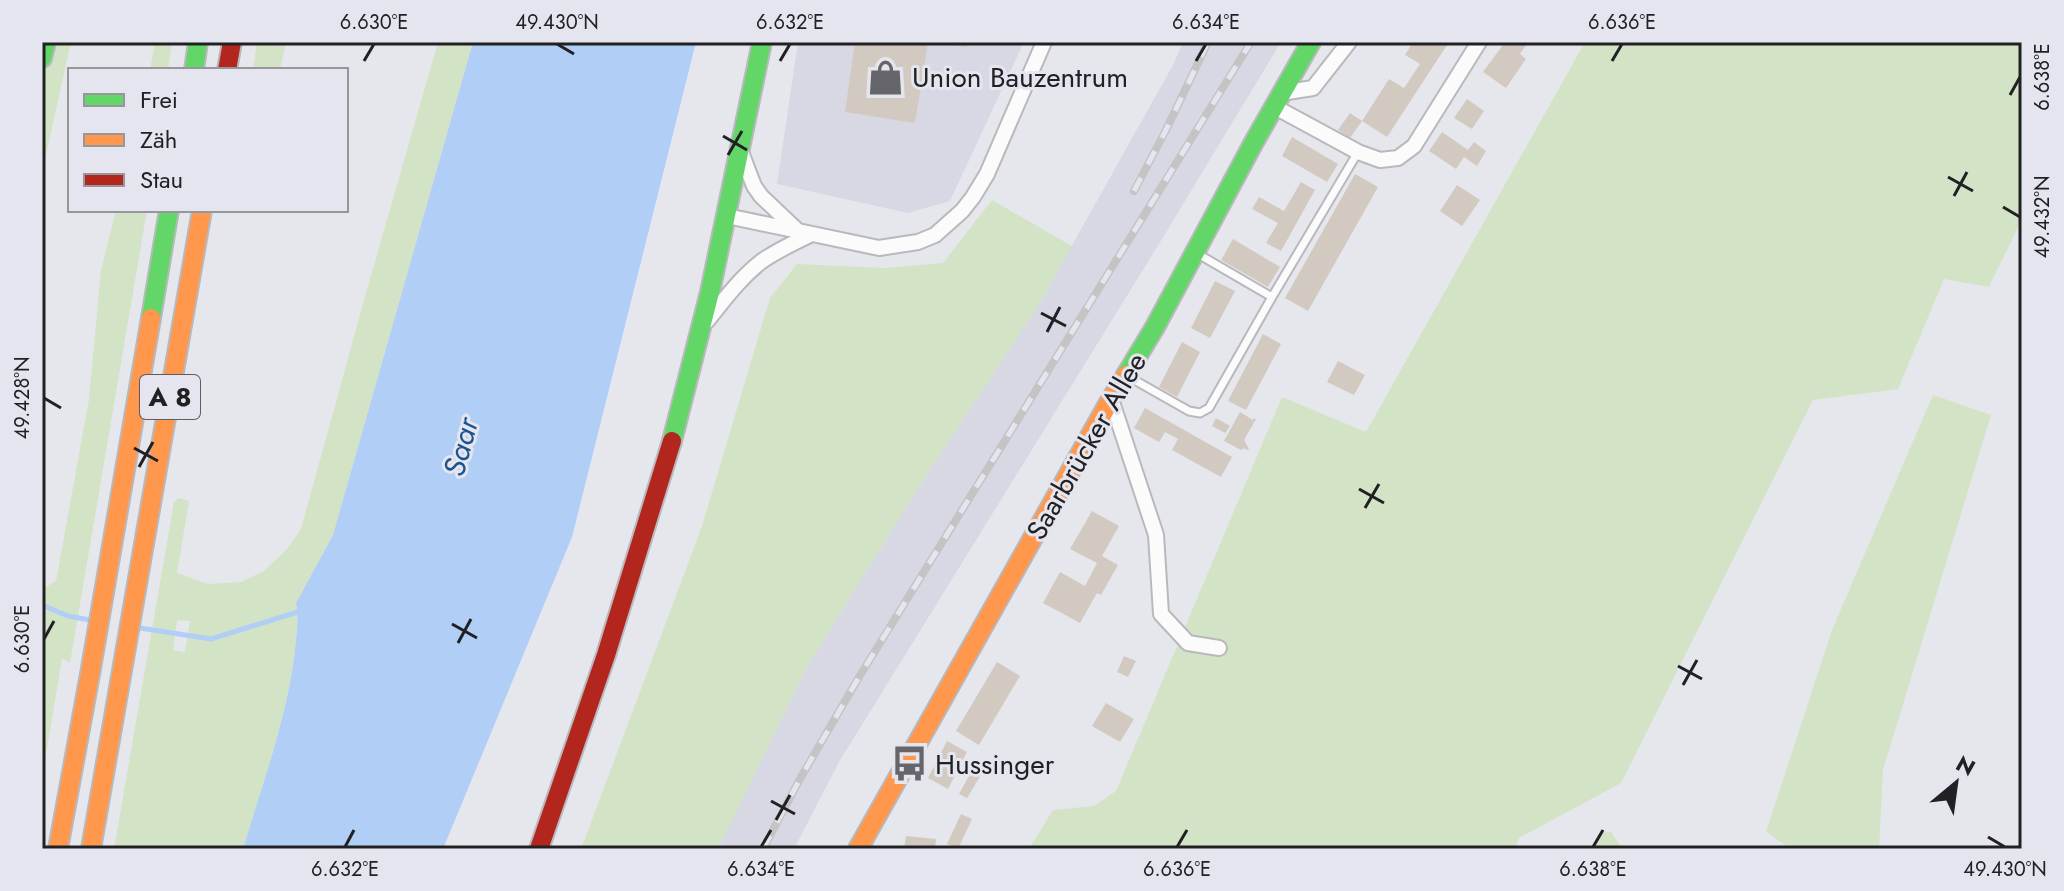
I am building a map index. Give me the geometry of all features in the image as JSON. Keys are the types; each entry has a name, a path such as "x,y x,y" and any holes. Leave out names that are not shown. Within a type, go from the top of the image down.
{"main road":[{"path":"42,58 46,42"},
{"path":"194,68 198,42"},
{"path":"227,68 232,42"},
{"path":"539,849 650,517 702,328 762,42"},
{"name":"Saarbrücker Allee","path":"858,849 1196,253 1277,99 1311,42"},
{"name":"A 8","path":"58,849 169,212"},
{"name":"A 8","path":"91,849 202,212"}],"street":[{"path":"727,216 879,248 918,242 935,235 973,197 987,174 1044,42"},
{"path":"1277,99 1313,88 1349,42"},
{"path":"1277,99 1358,152 1380,160 1398,158 1414,146 1479,42"},
{"path":"740,149 761,196 806,232"},
{"path":"702,328 749,272 806,232"},
{"path":"1111,399 1156,535 1161,614 1188,643 1219,648"}],"lane":[{"path":"1127,375 1189,411 1200,413 1209,408 1358,152"},
{"path":"1196,253 1272,297"}],"shaded area":[{"path":"798,42 1024,42 950,201 908,213 777,184"},
{"path":"1183,42 1281,42 839,762 794,849 718,849 808,665 921,483 1038,306"}],"green space":[{"path":"42,42 71,42 42,173"},
{"path":"155,42 172,42 168,68 150,68"},
{"path":"257,42 286,42 280,68 253,68"},
{"path":"438,42 473,42 333,535 296,603 296,640 288,693 243,849 114,849 174,502 179,498 189,501 177,573 208,584 241,582 264,571 288,548 301,529","holes":["177,620 190,621 185,652 173,650"]},
{"path":"1585,42 2022,42 2022,219 1989,287 1944,279 1898,389 1813,400 1621,783 1519,838 1515,849 1029,849 1053,810 1094,806 1116,791 1282,397 1366,432"},
{"path":"992,200 1072,246 1038,306 921,483 808,665 718,849 581,849 702,526 770,298 797,264 884,268 943,263"},
{"path":"116,212 147,212 70,663 62,658 42,780 42,589 56,581 89,399 101,270"},
{"path":"1933,395 1991,415 1883,770 1879,849 1791,849 1766,832 1832,630"},
{"path":"1611,832 1620,845 1618,849 1592,849 1599,833"}],"water":[{"name":"Saar","path":"473,42 696,42 572,537 443,849 243,849 288,693 296,640 296,603 333,535"}],"building":[{"name":"Union Bauzentrum","path":"855,42 928,42 915,123 845,112"},
{"name":"Union Bauzentrum","path":"945,42 968,42 967,47"},
{"path":"1413,42 1449,42 1387,137 1362,121 1389,79 1404,88 1420,64 1405,55"},
{"path":"1505,42 1528,42 1520,54 1526,59 1506,88 1483,72"},
{"path":"1467,99 1484,111 1472,129 1454,118"},
{"path":"1350,113 1362,121 1350,138 1338,130"},
{"path":"1442,132 1468,150 1474,142 1486,151 1477,166 1464,157 1456,169 1429,151"},
{"path":"1292,137 1338,164 1327,182 1282,156"},
{"path":"1355,174 1378,187 1308,311 1285,298"},
{"path":"1301,182 1315,190 1281,251 1266,243 1278,223 1252,209 1259,197 1284,211"},
{"path":"1457,185 1480,200 1462,226 1440,211"},
{"path":"1233,239 1280,267 1268,287 1221,260"},
{"path":"1215,281 1235,291 1210,338 1191,328"},
{"path":"1263,334 1281,344 1246,410 1228,401"},
{"path":"1182,342 1200,352 1177,397 1159,387"},
{"path":"1338,361 1365,375 1354,395 1327,382"},
{"path":"1145,408 1232,457 1221,477 1172,450 1178,439 1165,432 1159,442 1134,428"},
{"path":"1240,412 1256,419 1244,440 1249,449 1246,450 1224,441"},
{"path":"1216,418 1230,426 1225,433 1212,426"},
{"path":"1092,511 1119,526 1102,556 1118,565 1080,623 1043,603 1060,572 1085,586 1097,563 1070,549"},
{"path":"1124,656 1136,661 1128,677 1117,672"},
{"path":"997,662 1020,676 979,745 956,731"},
{"path":"1106,703 1134,719 1120,742 1092,726"},
{"path":"947,741 967,752 948,789 928,778"},
{"path":"975,765 984,770 967,798 959,794"},
{"path":"961,814 972,819 958,849 947,844"},
{"path":"906,836 936,839 935,849 904,849"}],"waterway":[{"path":"42,605 68,616 90,620"},
{"path":"140,628 211,639 304,610"}],"railway":[{"path":"1134,191 1208,42"},
{"path":"763,849 859,677 1251,42"}],"traffic: fast":[{"path":"42,58 46,42"},
{"path":"194,68 198,42"},
{"path":"672,441 710,292 762,42"},
{"path":"1126,375 1311,42"},
{"path":"151,318 169,212"}],"traffic: slow":[{"path":"91,849 202,212"},
{"path":"58,849 151,318"},
{"path":"858,849 1126,375"}],"traffic: jam":[{"path":"227,68 232,42"},
{"path":"539,849 606,655 672,441"}],"place":[{"name":"Union Bauzentrum","path":"886,77"},
{"name":"Hussinger","path":"909,764"}]}
